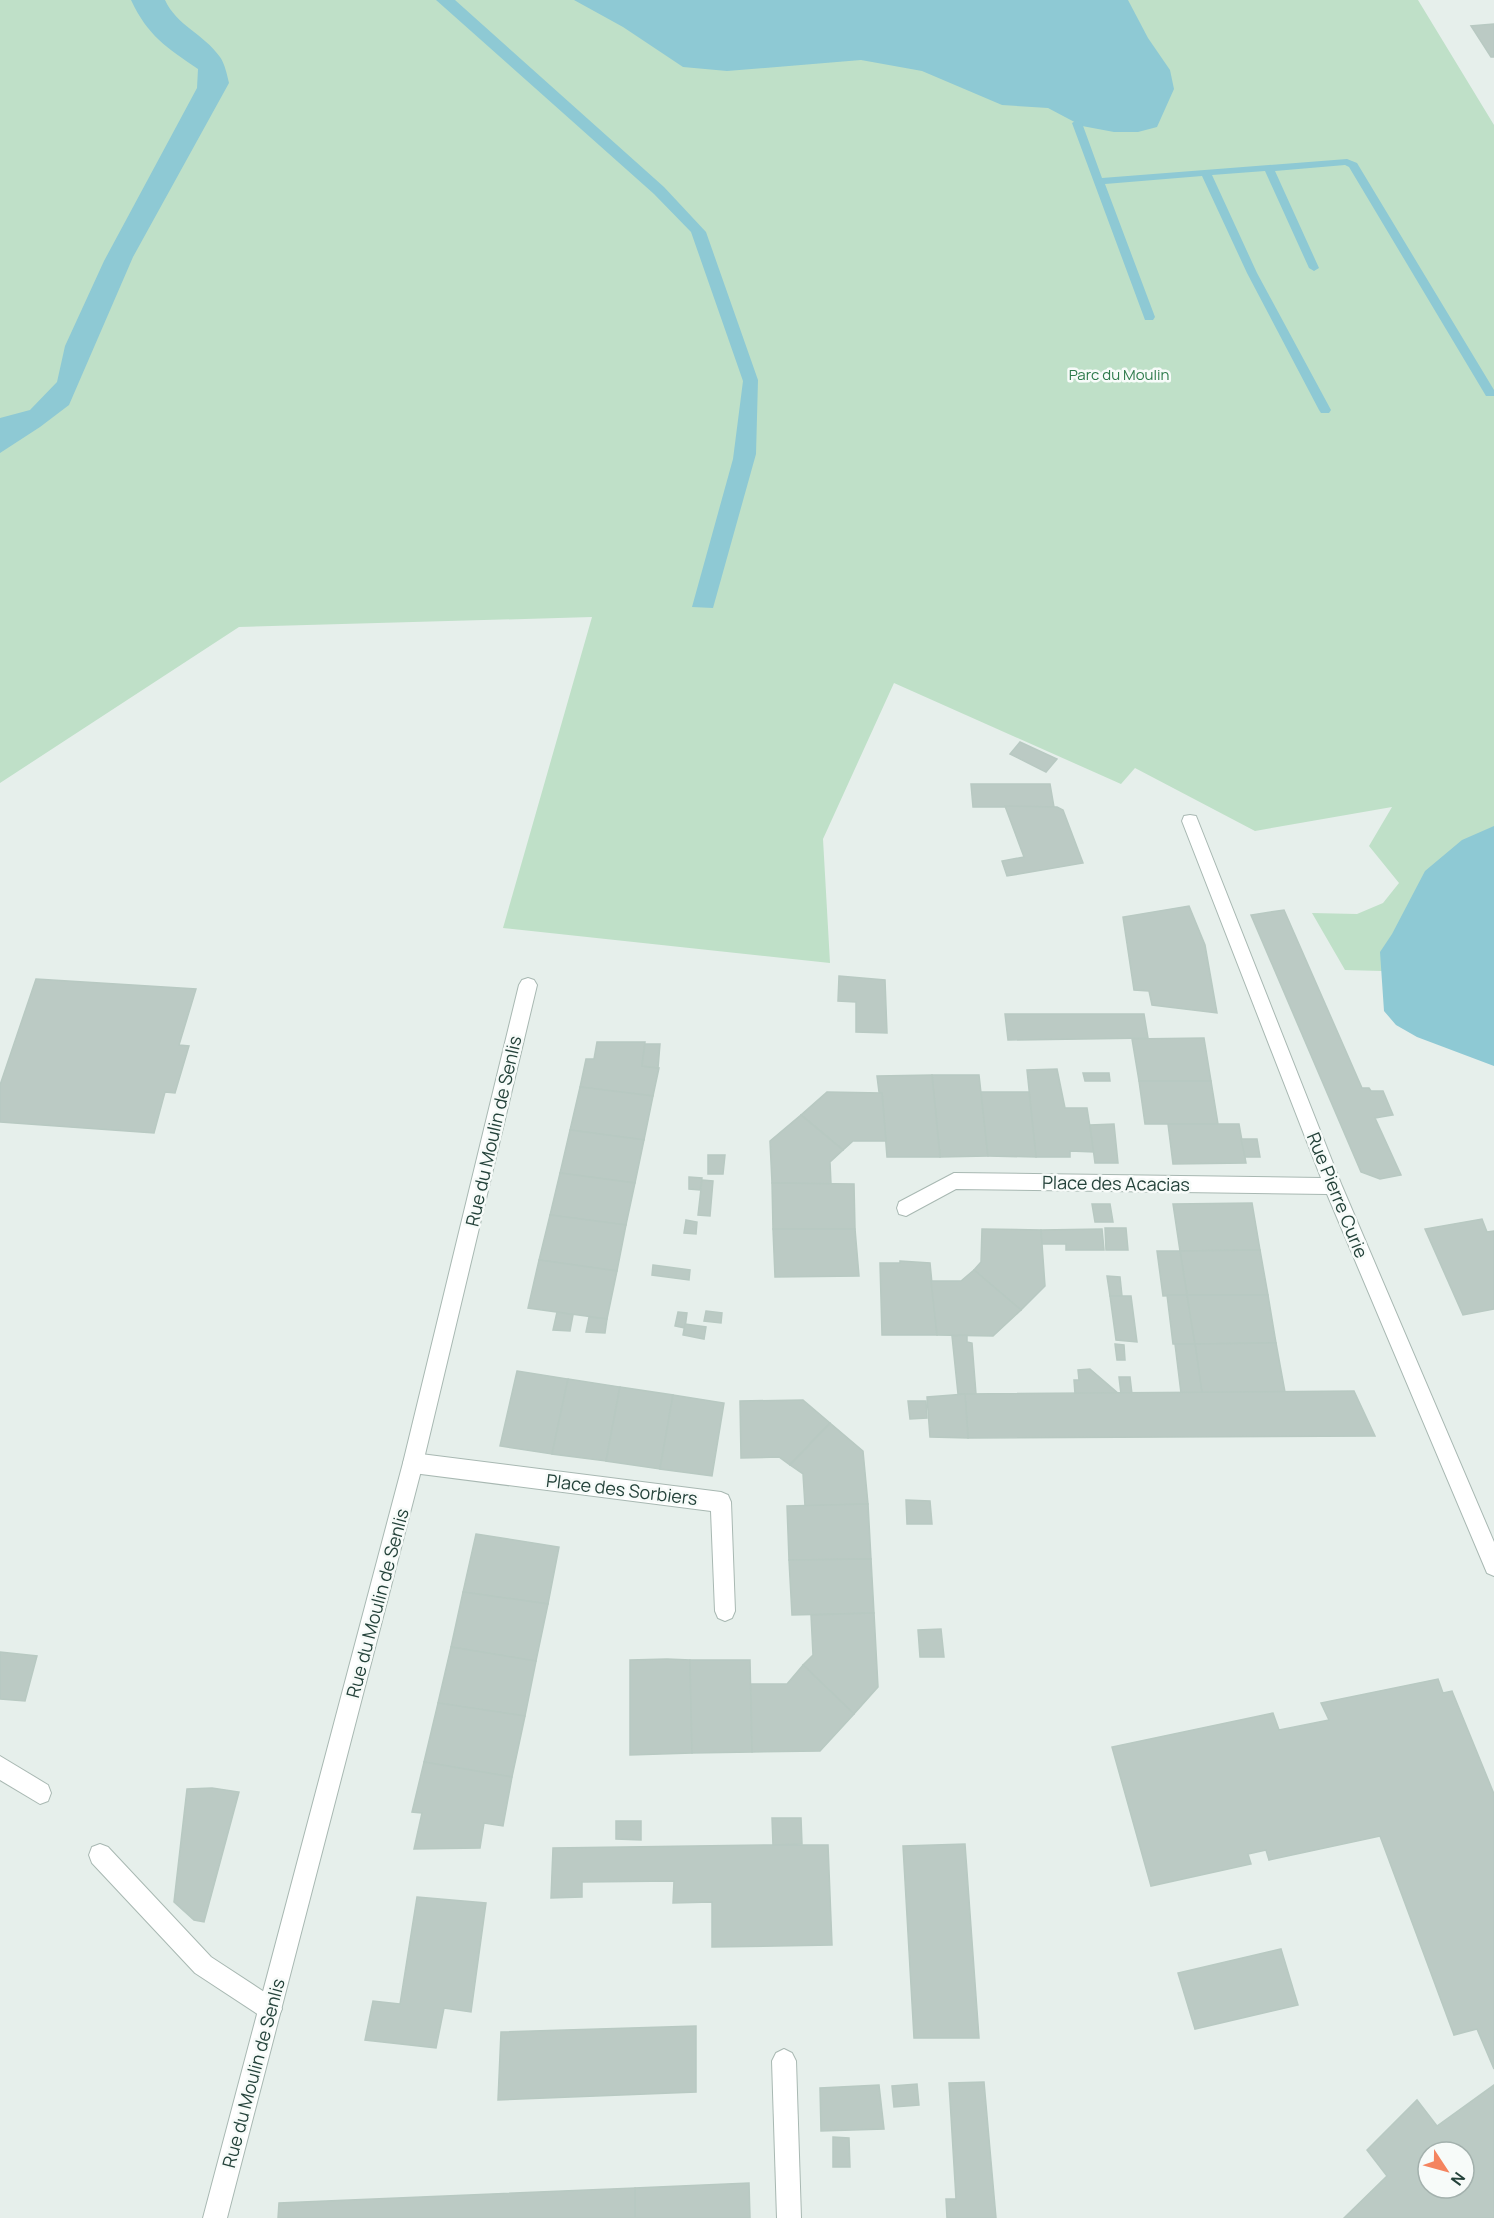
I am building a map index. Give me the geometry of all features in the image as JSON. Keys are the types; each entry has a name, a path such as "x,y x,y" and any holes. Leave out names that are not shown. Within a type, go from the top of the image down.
{"street":[{"name":"Rue Pierre Curie","path":"1190,821 1333,1186 1494,1566"},
{"name":"Rue du Moulin de Senlis","path":"215,2218 413,1463 528,985"},
{"name":"Place des Acacias","path":"906,1208 954,1181 1333,1186"},
{"name":"Place des Sorbiers","path":"413,1463 722,1502 725,1611"},
{"path":"0,1767 40,1793"},
{"path":"100,1855 203,1965 270,2009"},
{"path":"784,2061 789,2218"}],"green space":[{"name":"Parc du Moulin","path":"0,0 1418,0 1494,125 1494,850 1418,972 1345,970 1312,913 1357,914 1383,903 1399,883 1369,846 1392,807 1255,831 1135,768 1121,784 894,683 823,839 830,963 503,928 592,617 239,627 0,783"}],"water":[{"path":"131,0 165,0 176,16 220,57 229,83 133,257 69,405 0,453 0,418 30,410 57,382 65,346 104,261 197,88 198,69 176,54 151,32"},
{"path":"436,0 455,0 664,187 706,232 758,380 756,454 713,608 692,607 733,459 743,381 691,232 654,194"},
{"path":"574,0 1128,0 1148,38 1170,70 1174,89 1157,127 1138,132 1114,132 1082,126 1048,108 1002,105 922,71 861,60 727,71 683,67 623,27"},
{"path":"1494,826 1494,1066 1417,1037 1396,1025 1384,1011 1380,952 1425,871 1462,840"}],"building":[{"path":"1494,24 1494,57 1491,57 1471,26"},
{"path":"1020,742 1057,759 1046,772 1010,754"},
{"path":"971,784 1050,784 1054,807 973,807"},
{"path":"1005,806 1057,807 1063,810 1083,863 1007,876 1002,861 1024,857"},
{"path":"1189,906 1205,945 1217,1013 1152,1005 1149,991 1134,990 1123,917"},
{"path":"1284,910 1362,1088 1383,1091 1393,1115 1375,1118 1401,1175 1380,1179 1361,1172 1251,915"},
{"path":"839,976 885,980 887,1033 856,1032 856,1002 838,1001"},
{"path":"36,979 196,989 179,1045 189,1046 175,1093 165,1092 154,1133 0,1122 0,1085"},
{"path":"1005,1014 1144,1014 1148,1038 1008,1040"},
{"path":"1204,1038 1211,1081 1139,1081 1132,1039"},
{"path":"597,1042 645,1042 642,1066 659,1068 653,1096 580,1087 586,1059 594,1059"},
{"path":"645,1044 660,1044 658,1068 642,1066"},
{"path":"1057,1069 1065,1108 1087,1108 1094,1152 1070,1151 1070,1157 1036,1157 1027,1070"},
{"path":"1083,1073 1109,1073 1110,1081 1085,1081"},
{"path":"932,1075 979,1075 988,1156 940,1157"},
{"path":"932,1075 940,1157 887,1157 882,1093 879,1092 877,1076"},
{"path":"1139,1081 1211,1081 1218,1124 1145,1124"},
{"path":"580,1087 653,1096 644,1140 570,1130"},
{"path":"827,1092 882,1093 886,1141 853,1141 843,1150 801,1115"},
{"path":"981,1092 1029,1092 1036,1157 988,1156"},
{"path":"801,1115 843,1150 830,1162 831,1184 772,1183 770,1141"},
{"path":"1114,1124 1118,1163 1095,1163 1090,1125"},
{"path":"1168,1124 1239,1124 1246,1163 1173,1164"},
{"path":"570,1130 644,1140 635,1183 560,1173"},
{"path":"1241,1139 1257,1139 1260,1157 1245,1157"},
{"path":"708,1155 725,1155 723,1174 708,1174"},
{"path":"560,1173 635,1183 626,1225 550,1215"},
{"path":"689,1177 702,1178 700,1190 689,1189"},
{"path":"702,1180 713,1181 710,1216 698,1215"},
{"path":"772,1183 854,1184 855,1229 773,1229"},
{"path":"1252,1203 1260,1250 1180,1251 1173,1204"},
{"path":"1092,1204 1110,1204 1113,1222 1095,1222"},
{"path":"550,1215 626,1225 617,1271 539,1260"},
{"path":"1482,1219 1487,1232 1494,1231 1494,1309 1463,1315 1425,1229"},
{"path":"686,1220 697,1222 696,1234 684,1233"},
{"path":"1105,1228 1126,1228 1128,1250 1106,1250"},
{"path":"773,1229 855,1229 859,1276 775,1277"},
{"path":"982,1229 1041,1230 1045,1286 1021,1310 974,1270 981,1262"},
{"path":"1102,1229 1104,1250 1066,1250 1066,1244 1042,1244 1041,1230"},
{"path":"1260,1250 1268,1295 1187,1295 1180,1251"},
{"path":"1157,1251 1180,1251 1187,1295 1163,1296"},
{"path":"539,1260 617,1271 607,1319 528,1308"},
{"path":"900,1261 930,1263 937,1335 882,1335 880,1263 900,1263"},
{"path":"653,1265 690,1270 689,1280 652,1275"},
{"path":"974,1270 1021,1310 993,1336 937,1335 931,1281 961,1281"},
{"path":"1107,1276 1120,1277 1122,1296 1110,1296"},
{"path":"1167,1295 1187,1295 1195,1344 1173,1344"},
{"path":"1187,1295 1268,1295 1276,1343 1195,1344"},
{"path":"1110,1296 1131,1296 1137,1342 1116,1340"},
{"path":"706,1311 722,1313 721,1323 704,1321"},
{"path":"557,1312 573,1315 570,1331 553,1330"},
{"path":"678,1312 687,1313 685,1328 675,1326"},
{"path":"589,1317 607,1319 605,1333 586,1332"},
{"path":"685,1324 706,1327 704,1339 683,1335"},
{"path":"967,1335 967,1342 972,1343 976,1394 958,1394 952,1336"},
{"path":"1276,1343 1285,1392 1202,1393 1195,1344"},
{"path":"1115,1344 1124,1345 1125,1360 1117,1360"},
{"path":"1175,1344 1195,1344 1202,1393 1181,1393"},
{"path":"1090,1369 1119,1394 1075,1394 1074,1380 1079,1380 1078,1370"},
{"path":"517,1371 568,1379 552,1454 500,1446"},
{"path":"1119,1377 1130,1377 1132,1394 1121,1394"},
{"path":"568,1379 620,1387 606,1461 552,1454"},
{"path":"620,1387 673,1395 660,1469 606,1461"},
{"path":"1354,1391 1375,1436 968,1438 965,1394"},
{"path":"965,1394 968,1438 930,1437 927,1397"},
{"path":"673,1395 724,1403 712,1476 660,1469"},
{"path":"803,1400 830,1423 790,1465 779,1457 741,1458 740,1401"},
{"path":"908,1401 926,1401 927,1418 910,1419"},
{"path":"830,1423 863,1451 868,1504 805,1506 803,1474 790,1465"},
{"path":"906,1500 930,1501 932,1524 907,1524"},
{"path":"868,1504 871,1559 789,1560 787,1506"},
{"path":"476,1534 559,1547 548,1604 463,1592"},
{"path":"871,1559 874,1613 792,1615 789,1560"},
{"path":"463,1592 548,1604 536,1661 451,1647"},
{"path":"874,1613 878,1687 854,1714 803,1665 813,1655 811,1615"},
{"path":"941,1629 944,1657 920,1657 918,1630"},
{"path":"451,1647 536,1661 525,1716 438,1703"},
{"path":"0,1652 37,1656 25,1701 0,1699"},
{"path":"630,1660 690,1660 692,1753 630,1755"},
{"path":"690,1660 750,1660 752,1752 692,1753"},
{"path":"803,1665 854,1714 820,1751 752,1752 751,1684 787,1684"},
{"path":"1438,1679 1443,1693 1452,1691 1494,1794 1494,2069 1477,2029 1454,2035 1380,1836 1269,1860 1266,1850 1248,1854 1251,1864 1151,1886 1112,1747 1273,1713 1279,1730 1329,1720 1321,1703"},
{"path":"438,1703 525,1716 512,1777 424,1762"},
{"path":"424,1762 512,1777 503,1826 484,1823 480,1848 414,1849 422,1813 412,1812"},
{"path":"212,1788 239,1792 204,1922 194,1920 174,1902 187,1789"},
{"path":"772,1818 801,1818 802,1844 773,1845"},
{"path":"616,1821 641,1821 641,1840 616,1839"},
{"path":"965,1844 979,2038 914,2038 903,1846"},
{"path":"828,1845 832,1945 712,1947 712,1902 673,1903 674,1881 582,1882 582,1897 551,1898 553,1848"},
{"path":"417,1897 486,1903 471,2012 444,2008 436,2048 365,2040 373,2001 400,2004"},
{"path":"1281,1949 1298,2005 1195,2029 1178,1973"},
{"path":"696,2026 696,2092 498,2100 501,2032"},
{"path":"984,2082 996,2218 947,2218 946,2199 956,2199 949,2083"},
{"path":"917,2084 919,2105 894,2107 892,2086"},
{"path":"879,2085 884,2129 821,2131 820,2088"},
{"path":"1494,2085 1494,2218 1344,2218 1387,2176 1367,2150 1417,2100 1437,2126"},
{"path":"833,2137 849,2138 850,2167 833,2167"},
{"path":"749,2183 750,2218 635,2218 635,2188"},
{"path":"635,2188 635,2218 278,2218 279,2203"}],"waterway":[{"path":"1077,123 1099,181"},
{"path":"1099,181 1347,162 1353,165 1490,393"},
{"path":"1269,168 1314,268"},
{"path":"1206,173 1252,273 1325,410"},
{"path":"1099,181 1149,317"}]}
